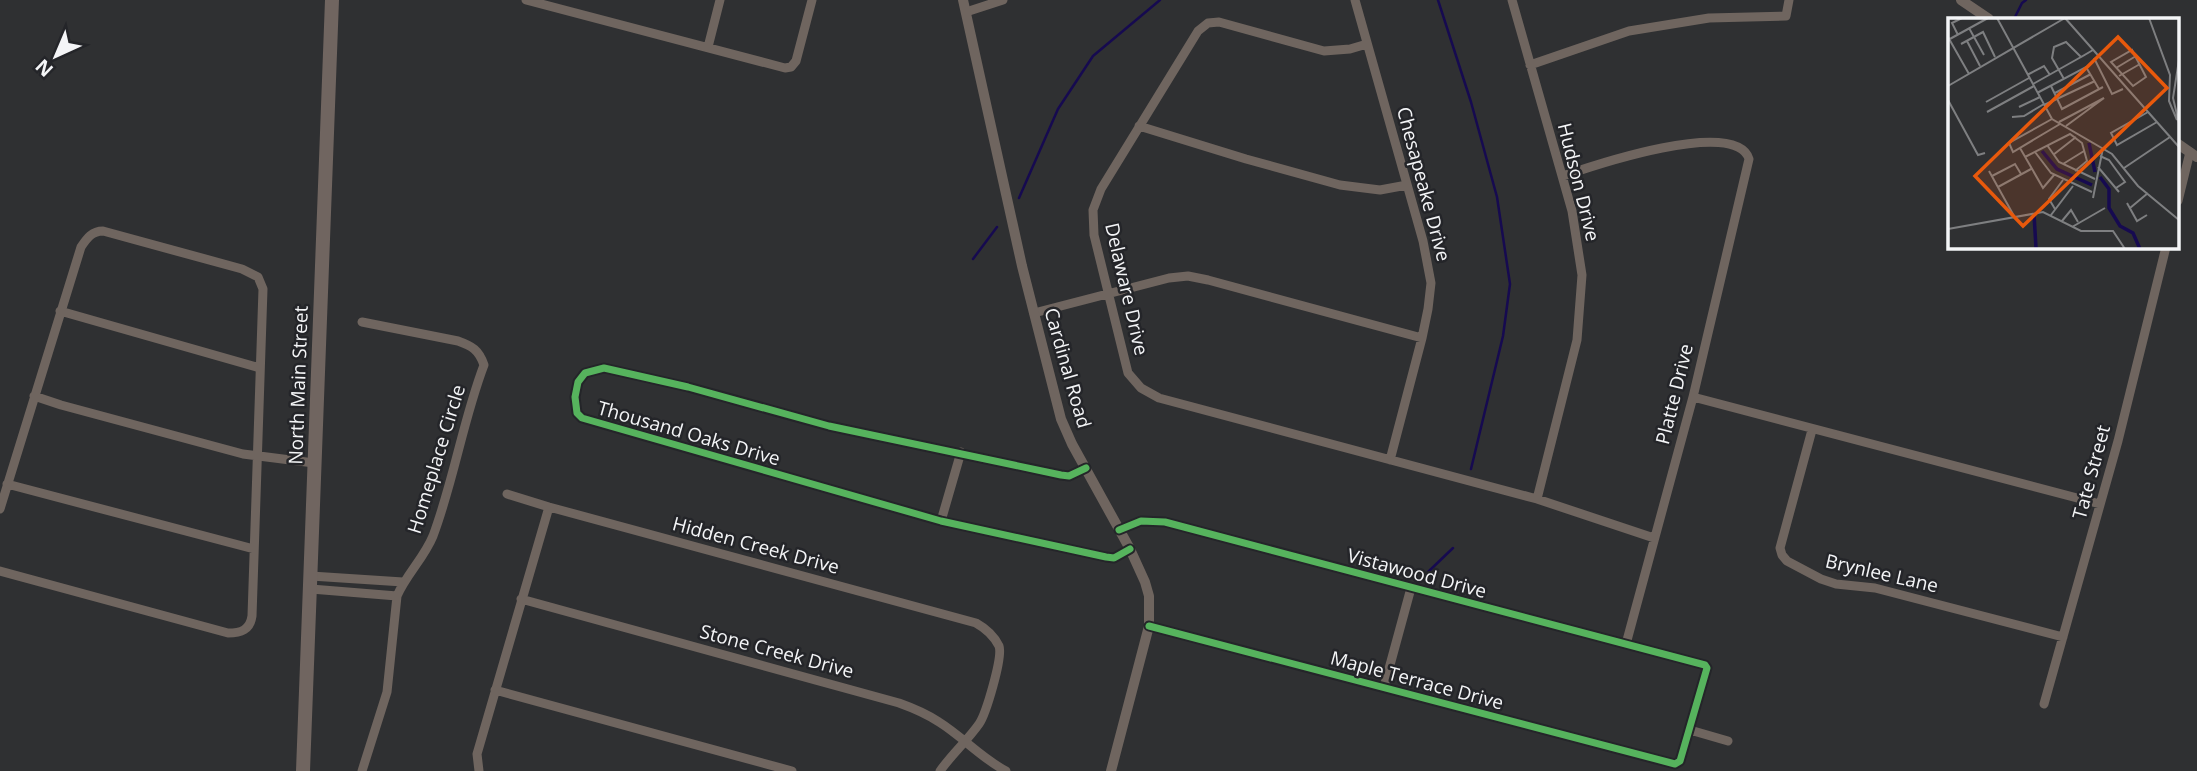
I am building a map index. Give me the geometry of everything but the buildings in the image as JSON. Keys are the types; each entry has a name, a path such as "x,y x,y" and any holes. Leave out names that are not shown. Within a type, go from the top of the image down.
{"main road":[{"name":"North Main Street","path":"303,771 332,0"}],"street":[{"path":"526,0 785,68 791,67 796,61 812,0"},
{"path":"708,47 720,0"},
{"name":"Cardinal Road","path":"963,0 1022,266 1061,419 1130,550 1149,596 1149,626 1111,771"},
{"path":"966,12 1003,0"},
{"name":"Chesapeake Drive","path":"1355,0 1423,241 1431,283 1422,338 1390,460"},
{"name":"Hudson Drive","path":"1512,0 1563,176 1578,243 1582,275 1577,340 1537,499"},
{"path":"1530,65 1629,31 1709,18 1786,16 1789,0"},
{"path":"1961,0 1988,18"},
{"name":"Delaware Drive","path":"1367,44 1350,49 1324,51 1219,22 1208,23 1198,31 1101,189 1093,210 1094,235 1128,373 1134,382 1150,394 1537,499 1654,538"},
{"path":"1139,126 1340,185 1380,190 1407,185"},
{"name":"Platte Drive","path":"1563,176 1652,150 1689,143 1734,145 1747,153 1749,159 1693,397 1626,644"},
{"path":"2180,195 2193,155"},
{"path":"0,509 80,247 86,239 95,231 103,231 242,269 258,277 263,289 258,456 252,616 245,630 228,633 0,571"},
{"name":"Tate Street","path":"2044,704 2100,504 2166,248"},
{"path":"1034,313 1169,278 1188,276 1422,338"},
{"path":"60,311 260,368"},
{"name":"Homeplace Circle","path":"362,322 472,345 480,354 484,365 432,540 403,582 397,596 387,692 362,771"},
{"name":"Thousand Oaks Drive","path":"1086,468 1069,476 829,426 701,390 604,368 585,373 578,382 575,397 578,413 582,418 941,521 1106,557 1114,558 1130,550"},
{"path":"34,396 230,450 314,463"},
{"path":"1693,397 2100,504"},
{"name":"Brynlee Lane","path":"1812,430 1780,548 1787,561 1836,584 1875,588 2063,637"},
{"path":"941,521 961,452"},
{"path":"7,484 254,549"},
{"name":"Hidden Creek Drive","path":"507,494 976,623 992,636 1000,653 988,704 978,725 964,741"},
{"path":"479,771 477,754 549,507"},
{"name":"Vistawood Drive","path":"1119,530 1141,521 1165,522 1707,667 1690,730"},
{"path":"311,583 359,579 403,582"},
{"path":"357,592 359,579"},
{"path":"311,583 397,596"},
{"path":"1384,687 1411,587"},
{"name":"Stone Creek Drive","path":"521,599 899,703 941,723 991,763 1006,771"},
{"name":"Maple Terrace Drive","path":"1149,626 1677,764 1690,730"},
{"path":"495,690 792,771"},
{"path":"1690,730 1728,741"},
{"path":"940,771 964,741"}],"waterway":[{"path":"1019,198 1058,109 1093,56 1160,0"},
{"path":"1438,0 1471,102 1497,197 1510,284 1503,336 1471,469"},
{"path":"2014,18 2026,0"},
{"path":"973,259 997,227"},
{"path":"1428,572 1453,548"}],"cycle path":[{"path":"1086,468 1069,476 1061,475 829,426 688,387 604,368 585,373 578,382 575,397 577,413 582,418 941,521 1106,557 1114,558 1130,549"},
{"path":"1119,530 1141,521 1165,522 1705,665 1707,668 1680,761 1675,764 1149,626"}]}
